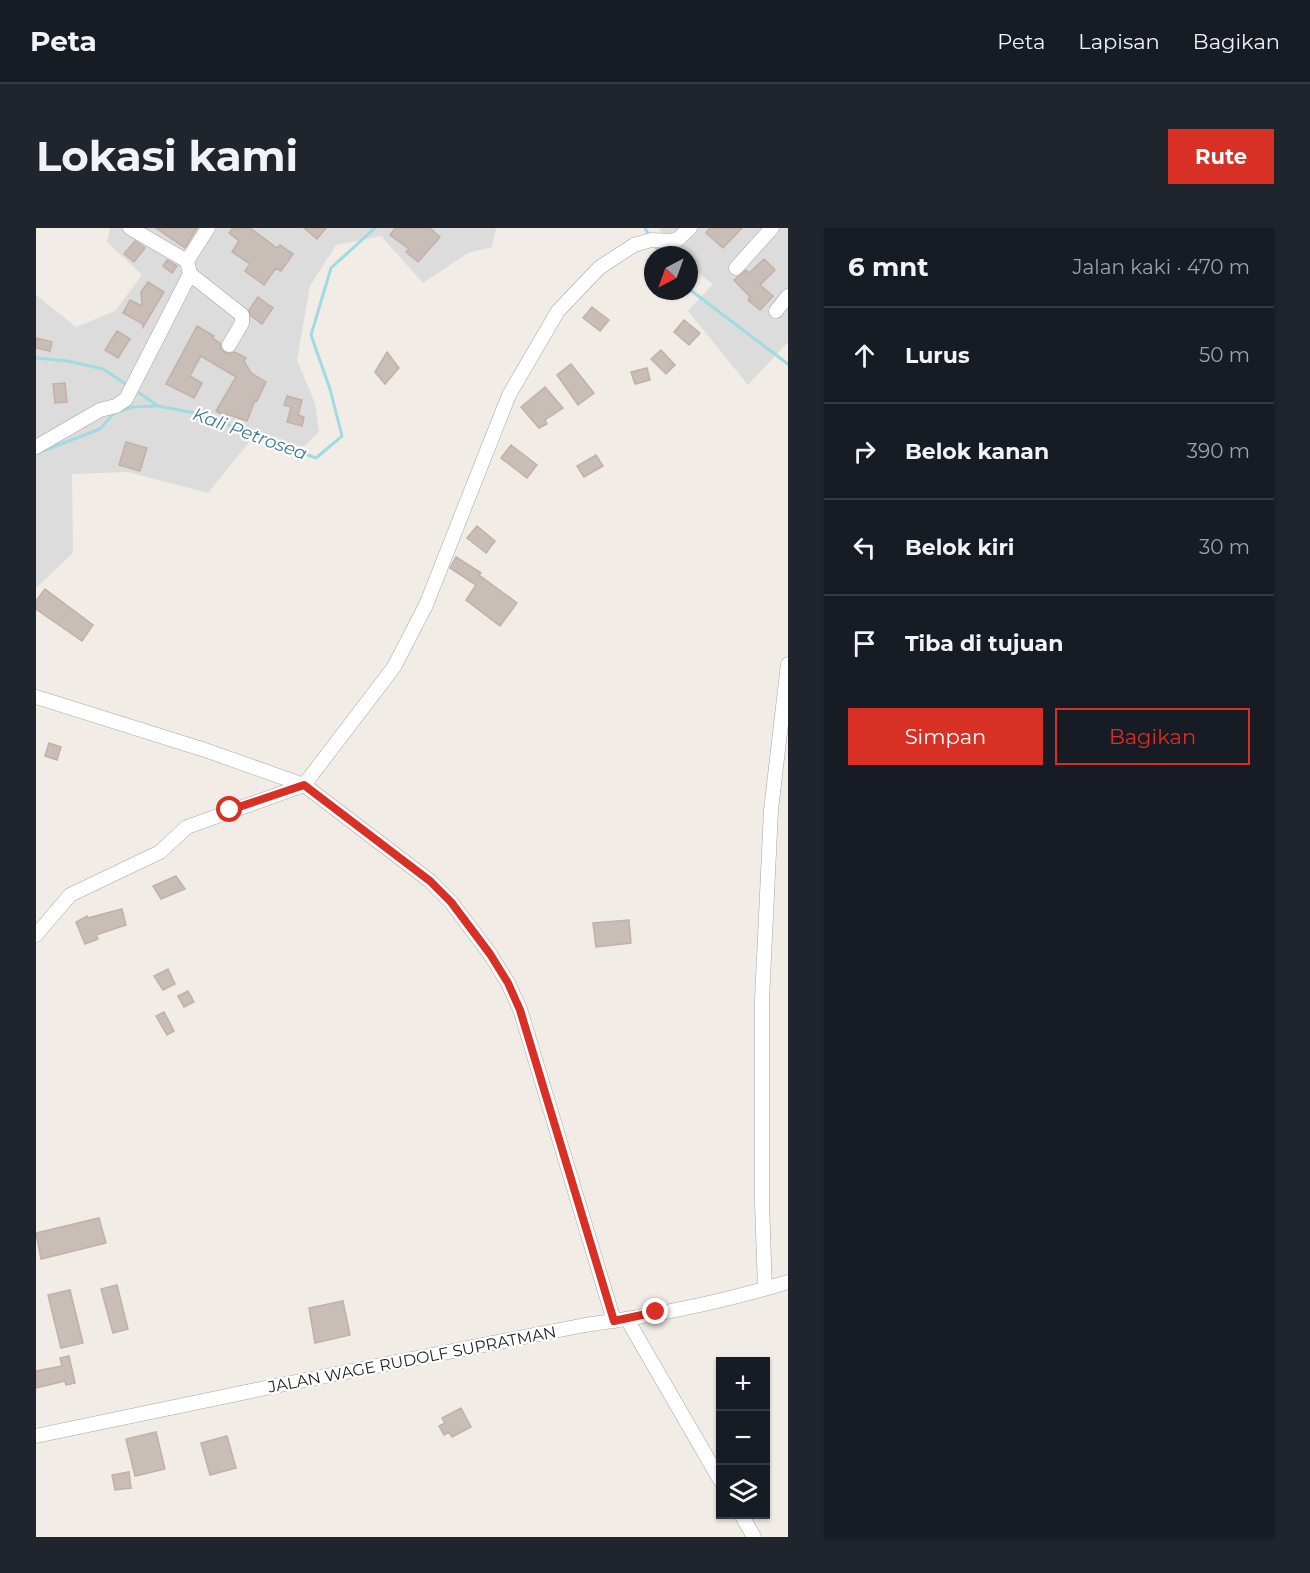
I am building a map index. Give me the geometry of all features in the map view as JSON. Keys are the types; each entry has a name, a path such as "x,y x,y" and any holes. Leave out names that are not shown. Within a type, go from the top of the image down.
{"street":[{"path":"130,228 188,267 242,315 242,323 229,345"},
{"path":"36,447 100,410 116,406 129,394 208,228"},
{"path":"36,934 70,895 160,852 187,827 304,785 394,667 405,648 426,605 509,395 558,311 599,268 634,245 651,240 672,242 690,228"},
{"path":"736,268 772,228"},
{"path":"776,311 788,296"},
{"path":"765,1289 762,1203 762,1000 771,810 788,664"},
{"path":"36,697 205,750 304,785 430,881 451,902 471,926 508,983 523,1020 620,1320 716,1474"},
{"name":"JALAN WAGE RUDOLF SUPRATMAN","path":"36,1436 585,1324 620,1320 788,1282"},
{"path":"743,1519 754,1537"}],"shaded area":[{"path":"110,228 496,228 492,247 468,253 423,283 381,236 336,245 310,286 297,360 315,403 319,432 304,447 255,435 208,493 128,472 72,474 73,553 36,588 36,295 76,327 115,311 142,275 107,242"},
{"path":"659,228 788,228 788,342 748,385 688,311 713,284 698,273 698,246 669,246"}],"building":[{"path":"156,228 197,228 185,248"},
{"path":"233,228 250,228 277,248 280,245 293,254 281,271 276,268 264,285 245,271 250,264 232,252 239,241 229,233"},
{"path":"304,228 326,228 317,239"},
{"path":"395,228 430,228 440,237 418,262 406,252 409,249 390,235"},
{"path":"710,228 742,228 723,248 706,233"},
{"path":"135,241 145,248 134,262 124,254"},
{"path":"764,259 775,270 760,285 773,296 760,310 748,300 750,297 734,280 746,270 749,273"},
{"path":"167,260 177,266 172,273 163,266"},
{"path":"148,282 164,292 143,327 143,324 123,313 130,300 142,306 141,292"},
{"path":"258,297 273,308 262,324 251,316 249,310"},
{"path":"592,307 609,320 600,331 583,318"},
{"path":"684,320 700,333 689,345 674,332"},
{"path":"197,326 214,336 212,338 220,343 224,352 229,354 235,352 246,358 244,361 251,373 266,382 257,401 255,400 247,421 230,415 228,418 216,411 236,377 201,356 190,376 202,383 194,398 166,384"},
{"path":"117,331 130,339 118,358 105,350"},
{"path":"36,338 52,342 50,351 36,348"},
{"path":"661,350 675,365 666,374 651,359"},
{"path":"387,352 399,368 385,384 375,372"},
{"path":"571,364 594,393 578,405 557,375"},
{"path":"647,368 650,380 635,384 631,372"},
{"path":"65,383 67,402 55,403 53,384"},
{"path":"545,387 563,408 545,420 547,424 539,428 521,407"},
{"path":"287,396 302,400 298,415 304,417 302,426 287,422 291,407 284,405"},
{"path":"126,442 147,448 140,471 119,465"},
{"path":"511,445 537,465 527,478 501,458"},
{"path":"596,455 603,466 584,477 577,466"},
{"path":"477,526 495,541 486,553 467,538"},
{"path":"456,557 481,573 479,575 517,603 500,626 466,600 476,585 450,568"},
{"path":"45,589 93,625 82,641 36,609 36,601"},
{"path":"49,743 61,747 57,760 45,756"},
{"path":"176,876 185,889 161,899 153,886"},
{"path":"122,909 126,925 96,935 98,939 85,944 76,922 87,916 88,918"},
{"path":"629,920 631,943 596,947 593,923"},
{"path":"168,969 175,984 163,990 154,976"},
{"path":"188,991 194,1002 184,1007 178,996"},
{"path":"164,1012 174,1031 167,1035 156,1016"},
{"path":"99,1218 106,1243 41,1259 36,1233"},
{"path":"117,1285 128,1329 113,1333 101,1289"},
{"path":"70,1290 83,1343 61,1348 48,1295"},
{"path":"343,1301 350,1335 315,1343 309,1308"},
{"path":"69,1356 75,1383 66,1385 65,1381 36,1388 36,1371 62,1366 60,1358"},
{"path":"461,1408 471,1427 452,1437 449,1432 444,1435 439,1426 445,1423 442,1418"},
{"path":"156,1432 165,1469 135,1476 126,1439"},
{"path":"227,1436 236,1468 210,1475 201,1443"},
{"path":"129,1472 131,1488 115,1490 112,1475"}],"waterway":[{"name":"Kali Petrosea","path":"135,390 158,406 200,414 316,458 342,436 330,389 311,335 331,268 375,228"},
{"name":"Kali Petrosea","path":"645,228 650,237"},
{"name":"Kali Petrosea","path":"698,296 788,364"},
{"name":"Kali Petrosea","path":"36,358 68,361 103,369 127,385"},
{"path":"40,452 100,429 114,413 133,407 156,406"}],"route":[{"path":"230,810 304,785 430,881 451,902 490,954 508,983 520,1010 614,1321 656,1312"}]}
